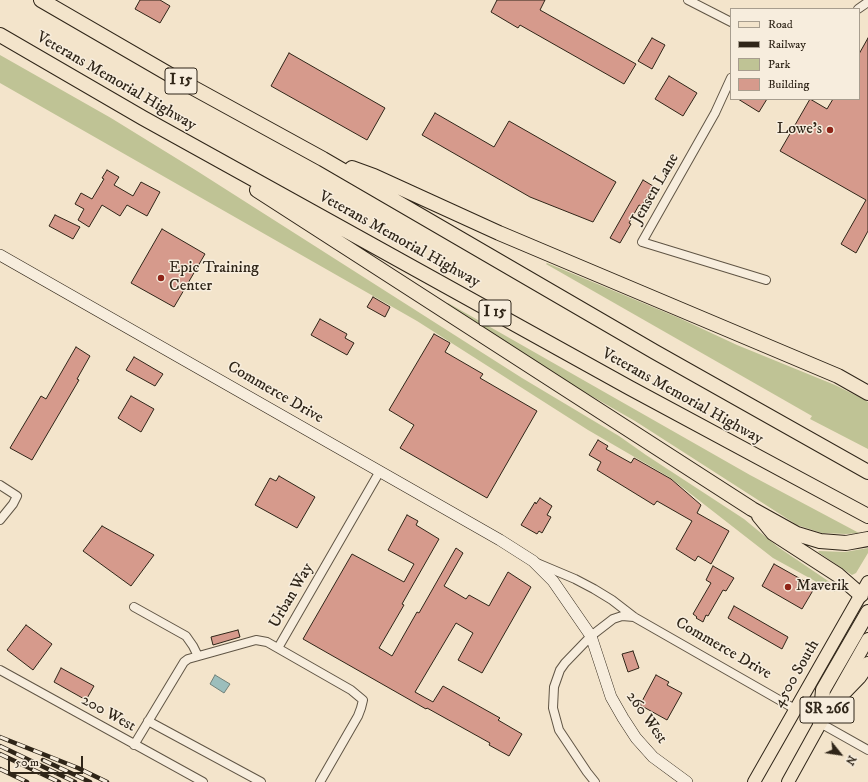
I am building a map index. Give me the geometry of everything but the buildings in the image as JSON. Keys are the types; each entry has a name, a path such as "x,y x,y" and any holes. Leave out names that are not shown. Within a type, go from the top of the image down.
{"highway":[{"name":"Veterans Memorial Highway","path":"41,0 179,80 323,159 642,344 868,472"},
{"name":"Veterans Memorial Highway","path":"0,35 143,118 630,388 868,516"},
{"path":"143,118 752,509 797,534 820,541 846,543 868,539"},
{"path":"323,159 374,176 499,233 838,376 868,393"},
{"path":"838,376 868,383"},
{"path":"752,509 774,533 838,575 866,587"},
{"path":"820,723 823,690 868,612"},
{"path":"829,708 859,677 868,664"}],"main road":[{"name":"4500 South","path":"754,782 866,587"},
{"name":"SR 266","path":"788,782 868,639"}],"street":[{"path":"688,0 730,21"},
{"path":"859,8 868,2"},
{"name":"Jensen Lane","path":"730,80 715,113 642,242 766,280"},
{"name":"Commerce Drive","path":"0,255 380,471 500,540 533,561 594,589 612,600 634,617 795,709"},
{"name":"Urban Way","path":"134,745 184,662 188,659 256,640 267,642 278,648 380,471"},
{"path":"0,485 17,496 0,520"},
{"name":"Commerce Drive","path":"533,561 553,581 591,636"},
{"path":"134,607 186,636 198,656"},
{"path":"595,782 559,730 553,708 554,687 560,670 565,663 591,636 613,619 622,616 634,617"},
{"name":"260 West","path":"591,636 611,697 636,738 653,757 687,782"},
{"path":"278,648 351,690 363,700 358,716 320,782"},
{"name":"200 West","path":"0,670 203,782"},
{"path":"148,721 262,782"},
{"path":"820,723 868,750"}],"green space":[{"path":"0,55 111,118 522,378 619,436 744,519 778,547 837,587 835,592 773,558 669,477 588,430 417,321 0,83"},
{"path":"547,263 679,318 737,345 835,385 865,400 868,402 868,449 810,419 812,416 546,264"},
{"path":"448,303 750,475 859,533 822,533 797,525 635,421 541,367 445,307"},
{"path":"868,548 868,553 856,573 852,575 818,552 845,552"}],"water":[{"path":"215,675 230,684 224,693 210,684"}],"railway":[{"path":"0,737 78,768 107,782"},
{"path":"0,746 75,782"},
{"path":"0,754 59,782"},
{"path":"43,760 90,782"},
{"path":"0,769 27,782"}],"place":[{"name":"Lowe's","path":"830,130"},
{"name":"Epic Training Center","path":"161,278"},
{"name":"Maverik","path":"788,587"}]}
